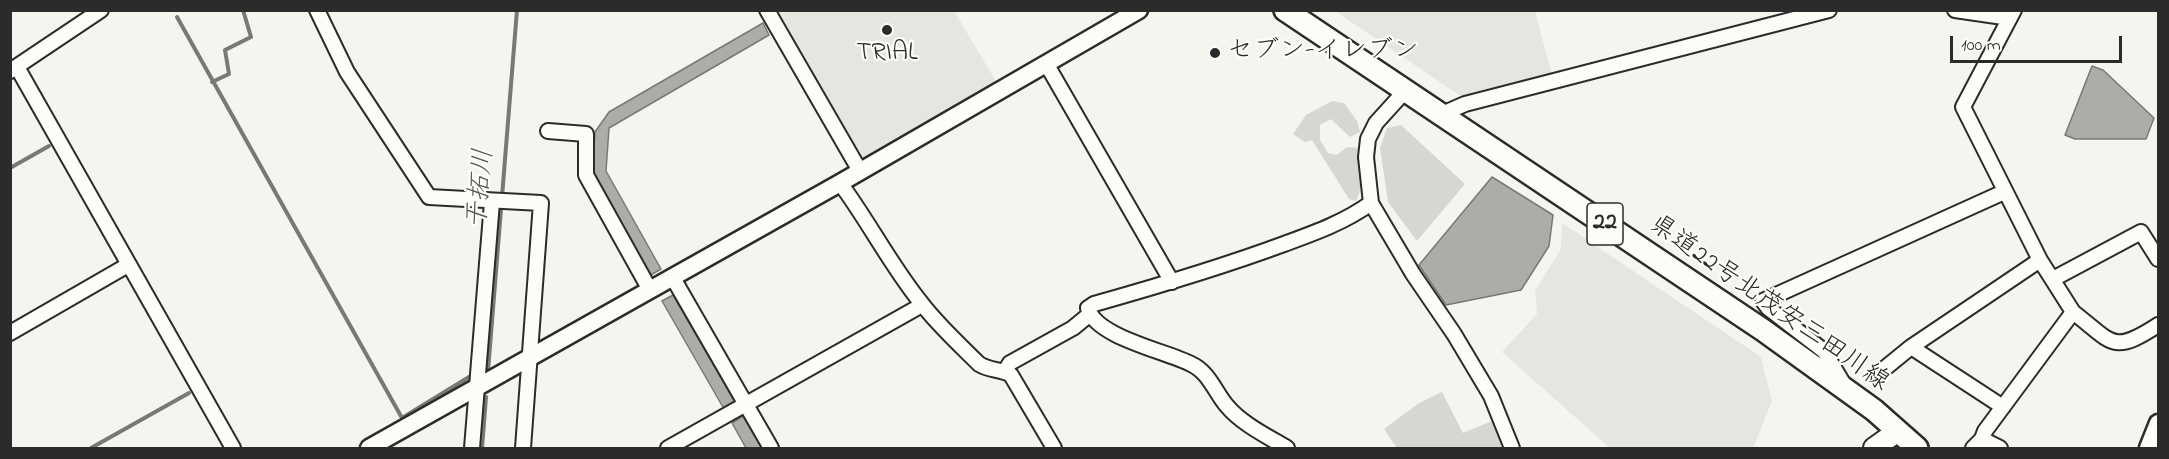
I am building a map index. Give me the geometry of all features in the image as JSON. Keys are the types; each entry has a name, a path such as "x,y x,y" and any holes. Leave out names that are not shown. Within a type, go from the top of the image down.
{"main road":[{"name":"県道22号北茂安三田川線","path":"1285,10 1763,330 1874,410 1917,448"},
{"path":"1874,448 1898,431"}],"street":[{"path":"101,10 14,69 233,448"},
{"path":"317,10 347,72 429,197 542,203 524,448"},
{"path":"767,10 860,171"},
{"path":"369,448 673,278 1047,65 1139,10"},
{"path":"1440,114 1465,104 1828,10"},
{"path":"1955,10 2012,14 1963,107 2040,260 2073,312 2112,343 2123,344 2136,339 2158,325"},
{"path":"1047,65 1172,282"},
{"path":"1405,91 1376,123 1368,139 1366,157 1371,203 1413,274 1454,334 1491,396 1512,448"},
{"path":"548,131 586,134 586,174 650,290"},
{"path":"840,183 881,248 922,305 979,364 988,370 1005,371 1011,375 1054,448"},
{"path":"1847,390 1824,351 1768,308 1763,301 2004,192"},
{"path":"472,448 498,202"},
{"path":"1287,448 1240,418 1227,406 1206,375 1194,365 1112,333 1090,314 1088,308 1094,304 1258,254 1313,233 1358,212 1371,203"},
{"path":"2053,279 2141,232 2158,258"},
{"path":"1884,369 1911,347 2040,260"},
{"path":"10,333 128,265"},
{"path":"673,278 771,448"},
{"path":"668,448 922,305"},
{"path":"2000,448 1978,444 1985,431 2073,312"},
{"path":"1005,371 1010,363 1073,328 1090,314"},
{"path":"1911,347 2003,407"},
{"path":"2148,448 2158,423"}],"shaded area":[{"path":"773,11 954,11 997,83 861,161"},
{"path":"1335,11 1535,11 1552,75 1462,97"},
{"path":"763,23 769,35 609,128 606,171 661,269 649,276 592,174 595,132 609,112"},
{"path":"2092,66 2103,70 2154,118 2146,139 2075,139 2065,135"},
{"path":"1332,101 1344,103 1357,121 1360,132 1350,137 1331,119 1320,125 1320,140 1328,153 1337,155 1347,147 1358,148 1362,174 1361,188 1356,201 1349,199 1312,140 1305,142 1293,134 1306,115"},
{"path":"1401,125 1465,184 1417,241 1388,202 1380,148 1387,128"},
{"path":"1492,177 1553,215 1549,246 1521,290 1446,305 1419,265"},
{"path":"1562,223 1761,357 1772,401 1753,448 1610,448 1502,352 1537,314 1535,291 1561,249"},
{"path":"673,295 735,402 724,409 662,301"},
{"path":"1442,392 1463,433 1497,419 1508,448 1397,448 1384,429 1419,403"},
{"path":"743,416 762,448 746,448 732,423"}],"waterway":[{"path":"212,82 229,74 225,50 251,37 243,10"},
{"name":"干拓川","path":"488,371 517,10"},
{"path":"177,17 402,418 469,377"},
{"path":"10,168 49,146"},
{"path":"91,448 189,393"},
{"name":"干拓川","path":"482,448 486,397"}],"place":[{"name":"TRIAL","path":"887,30"},
{"name":"セブン-イレブン","path":"1215,53"}]}
